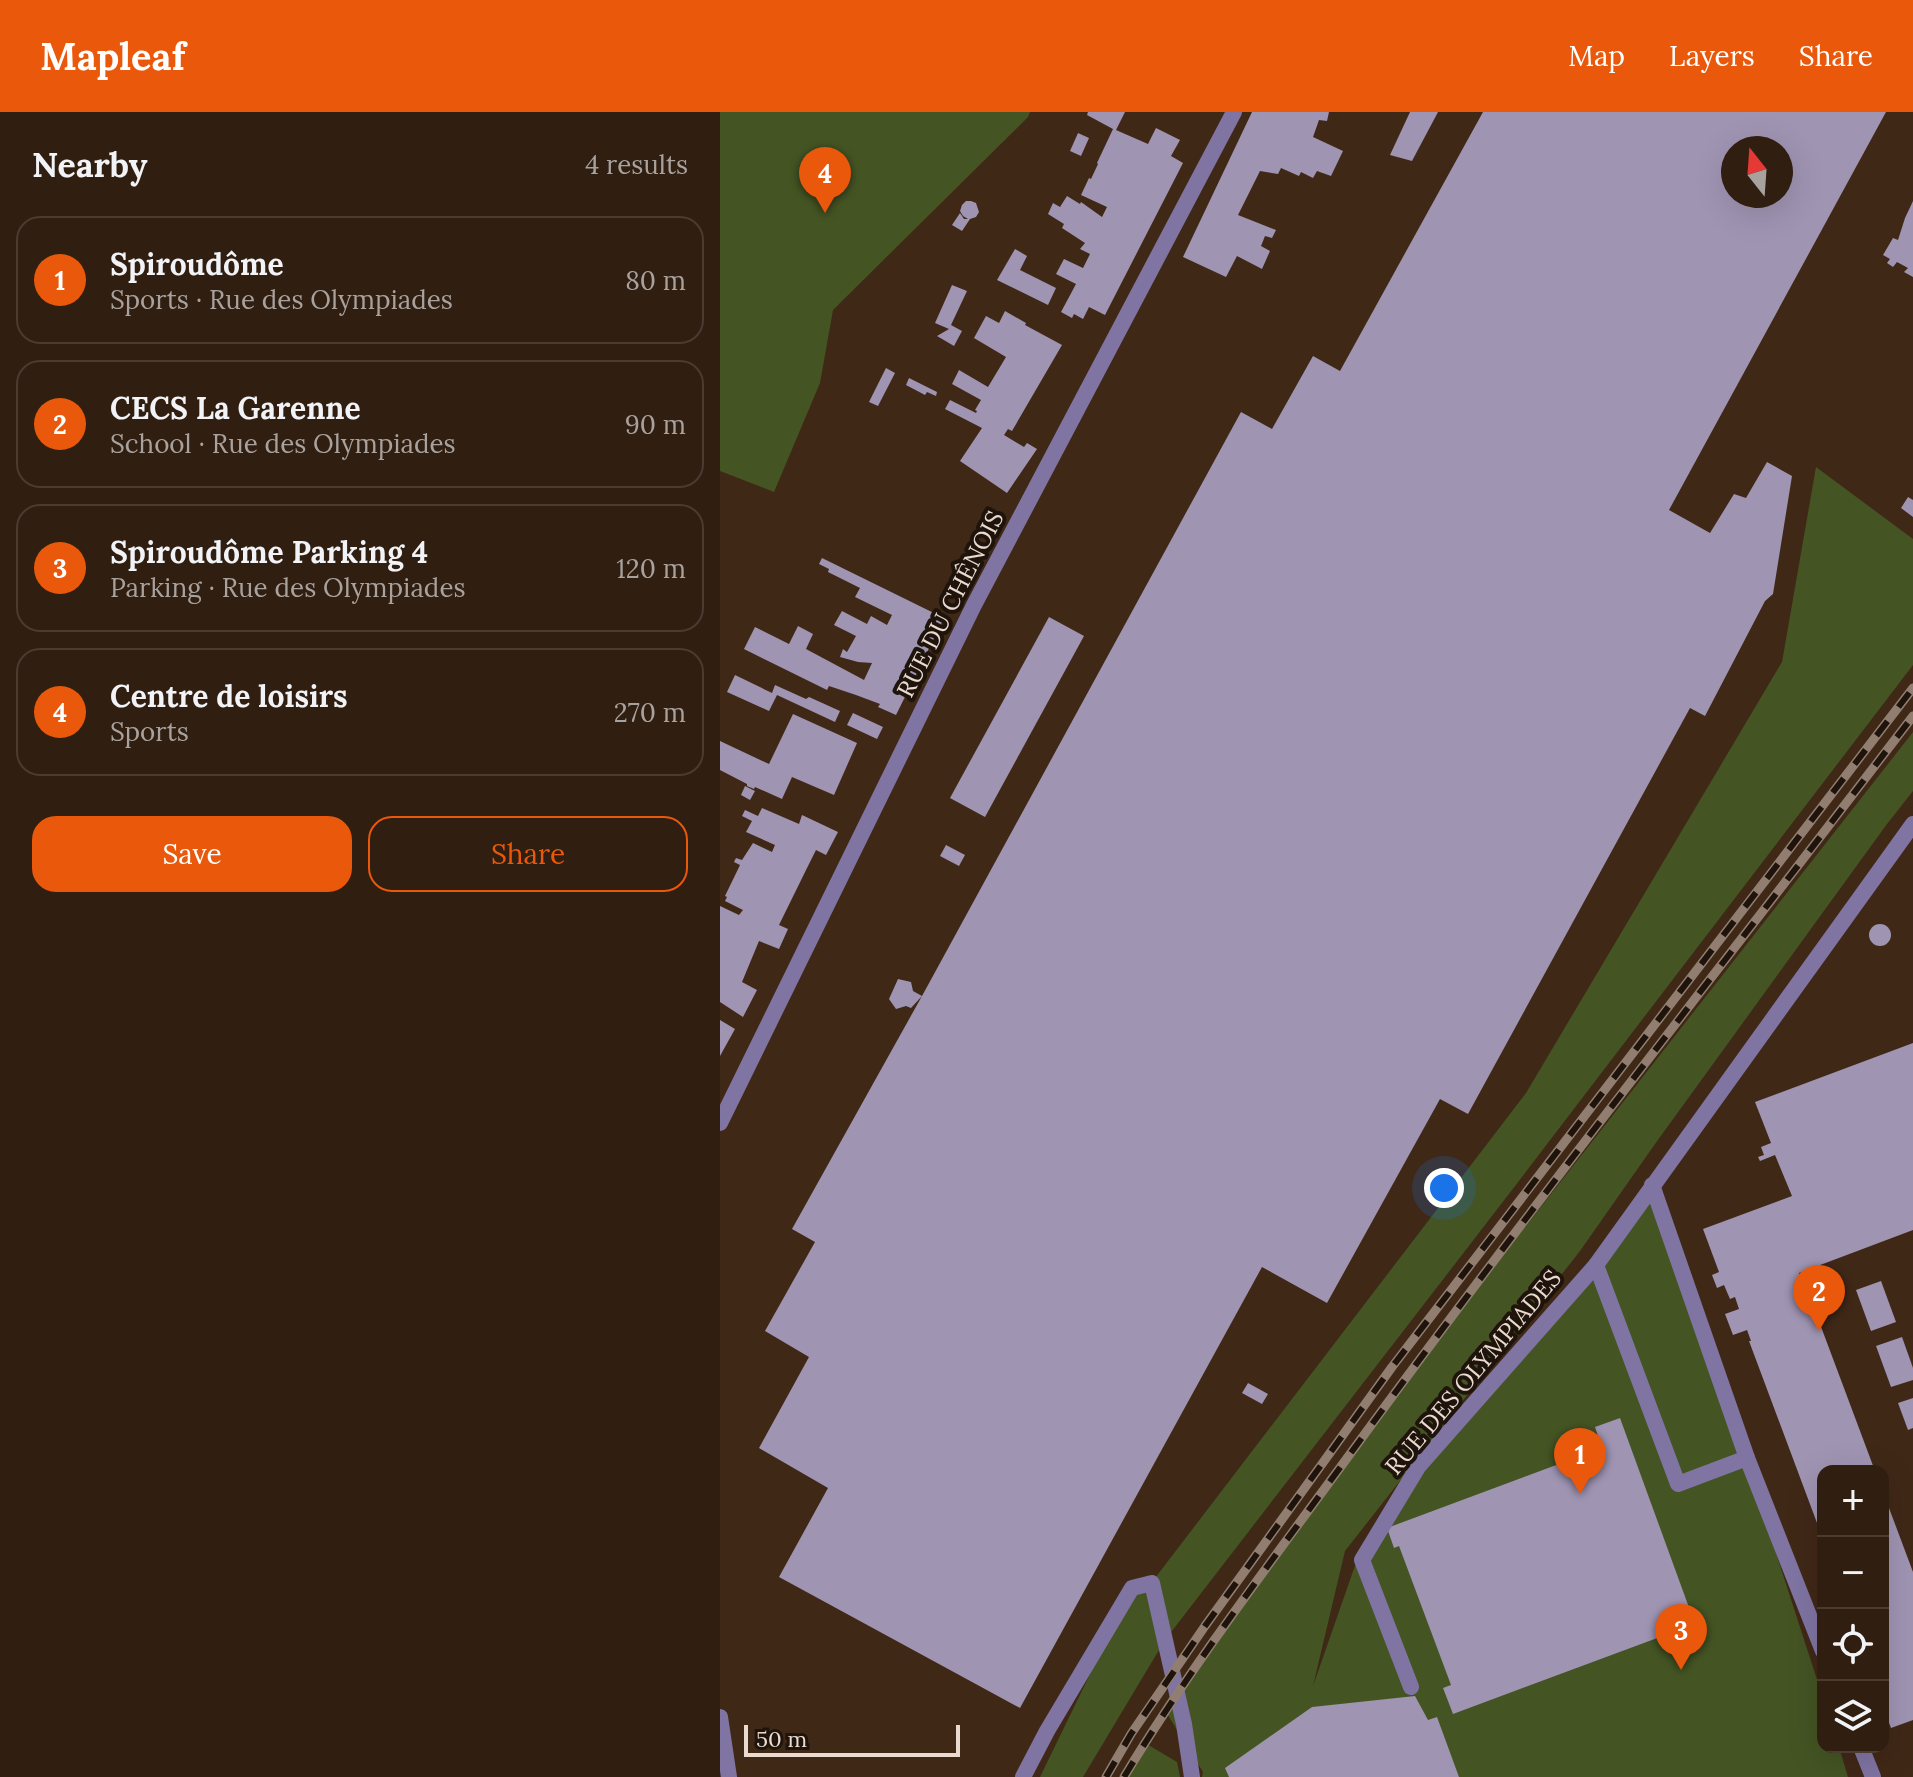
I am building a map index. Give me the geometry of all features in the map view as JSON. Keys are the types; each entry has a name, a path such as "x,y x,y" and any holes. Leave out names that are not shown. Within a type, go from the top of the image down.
{"street":[{"name":"RUE DU CHÊNOIS","path":"720,1126 974,605 1234,112"},
{"name":"RUE DES OLYMPIADES","path":"1411,1687 1362,1560 1418,1467 1596,1265 1913,824"},
{"path":"1652,1185 1747,1458 1817,1636"},
{"name":"RUE DES OLYMPIADES","path":"1596,1265 1678,1484 1747,1458"},
{"path":"1023,1777 1132,1588 1152,1583 1184,1724 1192,1777"},
{"path":"720,1717 729,1777"},
{"path":"1863,1753 1873,1777"}],"green space":[{"path":"720,112 1030,112 833,310 820,383 774,492 720,471"},
{"path":"1816,467 1913,539 1913,665 1165,1640 1083,1777 1040,1777 1132,1588 1152,1582 1526,1093 1782,662"},
{"path":"1913,732 1913,791 1580,1251 1345,1551 1313,1686 1358,1557 1449,1432 1652,1185 1725,1396 1817,1680 1817,1753 1841,1753 1848,1777 1202,1777 1203,1772 1166,1712 1381,1411"},
{"path":"1145,1743 1177,1762 1180,1777 1128,1777"}],"building":[{"path":"1088,112 1125,112 1116,130 1148,144 1156,128 1180,140 1171,156 1183,163 1105,315 1089,307 1083,319 1061,312 1076,284 1056,274 1064,259 1083,268 1090,254 1080,249 1085,243 1048,214 1053,203 1060,207 1067,196 1102,217 1107,207 1081,195 1113,129 1087,115"},
{"path":"1252,112 1329,112 1327,121 1319,120 1313,137 1343,151 1331,176 1317,171 1313,178 1301,172 1299,176 1281,168 1278,174 1260,171 1238,215 1276,230 1272,238 1265,236 1261,246 1270,251 1262,269 1237,256 1226,277 1183,257"},
{"path":"1410,112 1438,112 1412,161 1390,155"},
{"path":"1483,112 1886,112 1669,510 1710,533 1734,494 1746,498 1767,462 1792,476 1773,594 1765,601 1705,716 1690,708 1468,1114 1440,1099 1327,1303 1262,1267 1020,1708 779,1577 828,1488 759,1448 809,1357 765,1331 815,1242 792,1229 1241,412 1272,429 1313,356 1340,371"},
{"path":"1078,133 1089,138 1081,156 1070,151"},
{"path":"966,201 976,203 979,212 962,231 952,225 960,213 968,219 960,211"},
{"path":"1913,201 1913,277 1904,272 1908,268 1897,262 1893,267 1887,263 1890,259 1883,255 1893,238 1898,240"},
{"path":"1015,249 1027,256 1020,270 1056,288 1048,305 997,280"},
{"path":"952,285 967,291 951,325 962,331 954,346 937,336 949,329 935,323"},
{"path":"1005,311 1062,345 1012,431 1008,429 1004,435 1024,447 1027,443 1037,449 1007,493 960,461 982,428 945,409 950,400 976,413 981,400 952,384 959,370 988,387 1006,357 974,338 986,316 999,323"},
{"path":"886,368 895,373 878,406 869,402"},
{"path":"909,378 937,392 936,396 927,392 925,395 906,385"},
{"path":"1908,497 1913,500 1913,517 1901,508"},
{"path":"822,558 944,618 896,715 878,707 880,704 856,695 829,686 827,690 744,649 755,627 789,644 798,626 813,634 806,649 864,680 872,663 840,657 843,649 847,652 856,636 834,625 842,611 867,624 871,616 887,625 892,615 855,597 860,588 828,572 829,569 819,564"},
{"path":"1049,617 1084,636 985,817 950,798"},
{"path":"735,675 772,693 775,685 840,711 835,722 777,695 769,711 727,692"},
{"path":"853,713 883,727 877,739 847,725"},
{"path":"793,714 857,743 834,795 792,777 782,799 747,786 720,770 720,741 769,764"},
{"path":"745,786 755,791 750,800 741,795"},
{"path":"762,808 799,824 802,815 838,832 826,855 816,850 779,925 788,929 779,949 759,941 742,982 757,990 743,1017 720,1002 720,906 739,915 743,910 725,901 740,865 734,862 736,858 742,860 753,843 772,852 775,845 746,832 752,821 742,816 745,810 758,816"},
{"path":"946,845 965,855 959,866 940,856"},
{"path":"1880,924 1888,927 1891,935 1888,943 1880,946 1872,943 1869,935 1872,927"},
{"path":"898,979 911,982 913,991 922,996 911,1008 896,1009 889,999"},
{"path":"720,1020 735,1029 720,1056"},
{"path":"1913,1043 1913,1230 1799,1273 1804,1285 1818,1279 1826,1301 1811,1306 1873,1465 1817,1465 1817,1523 1747,1330 1733,1335 1725,1314 1739,1309 1735,1297 1730,1299 1724,1285 1717,1288 1712,1275 1719,1272 1703,1229 1792,1196 1775,1155 1760,1161 1758,1157 1764,1155 1761,1147 1771,1143 1755,1102"},
{"path":"1881,1281 1896,1322 1871,1331 1856,1290"},
{"path":"1902,1337 1913,1368 1913,1380 1891,1387 1876,1346"},
{"path":"1248,1383 1268,1394 1262,1404 1242,1393"},
{"path":"1913,1398 1913,1428 1908,1430 1898,1403"},
{"path":"1620,1418 1695,1624 1453,1714 1443,1688 1451,1685 1399,1546 1394,1548 1387,1528 1602,1448 1595,1427"},
{"path":"1889,1508 1913,1572 1913,1720 1891,1728"},
{"path":"1415,1696 1428,1720 1437,1717 1459,1777 1229,1777 1225,1768 1312,1707"}],"railway":[{"path":"1106,1777 1131,1734 1205,1626 1392,1367 1913,688"},
{"path":"1124,1777 1235,1611 1421,1357 1913,716"}],"place":[{"name":"Centre de loisirs","path":"825,213"},
{"name":"CECS La Garenne","path":"1819,1331"},
{"name":"Spiroudôme","path":"1580,1494"},
{"name":"Spiroudôme Parking 4","path":"1681,1670"}]}
